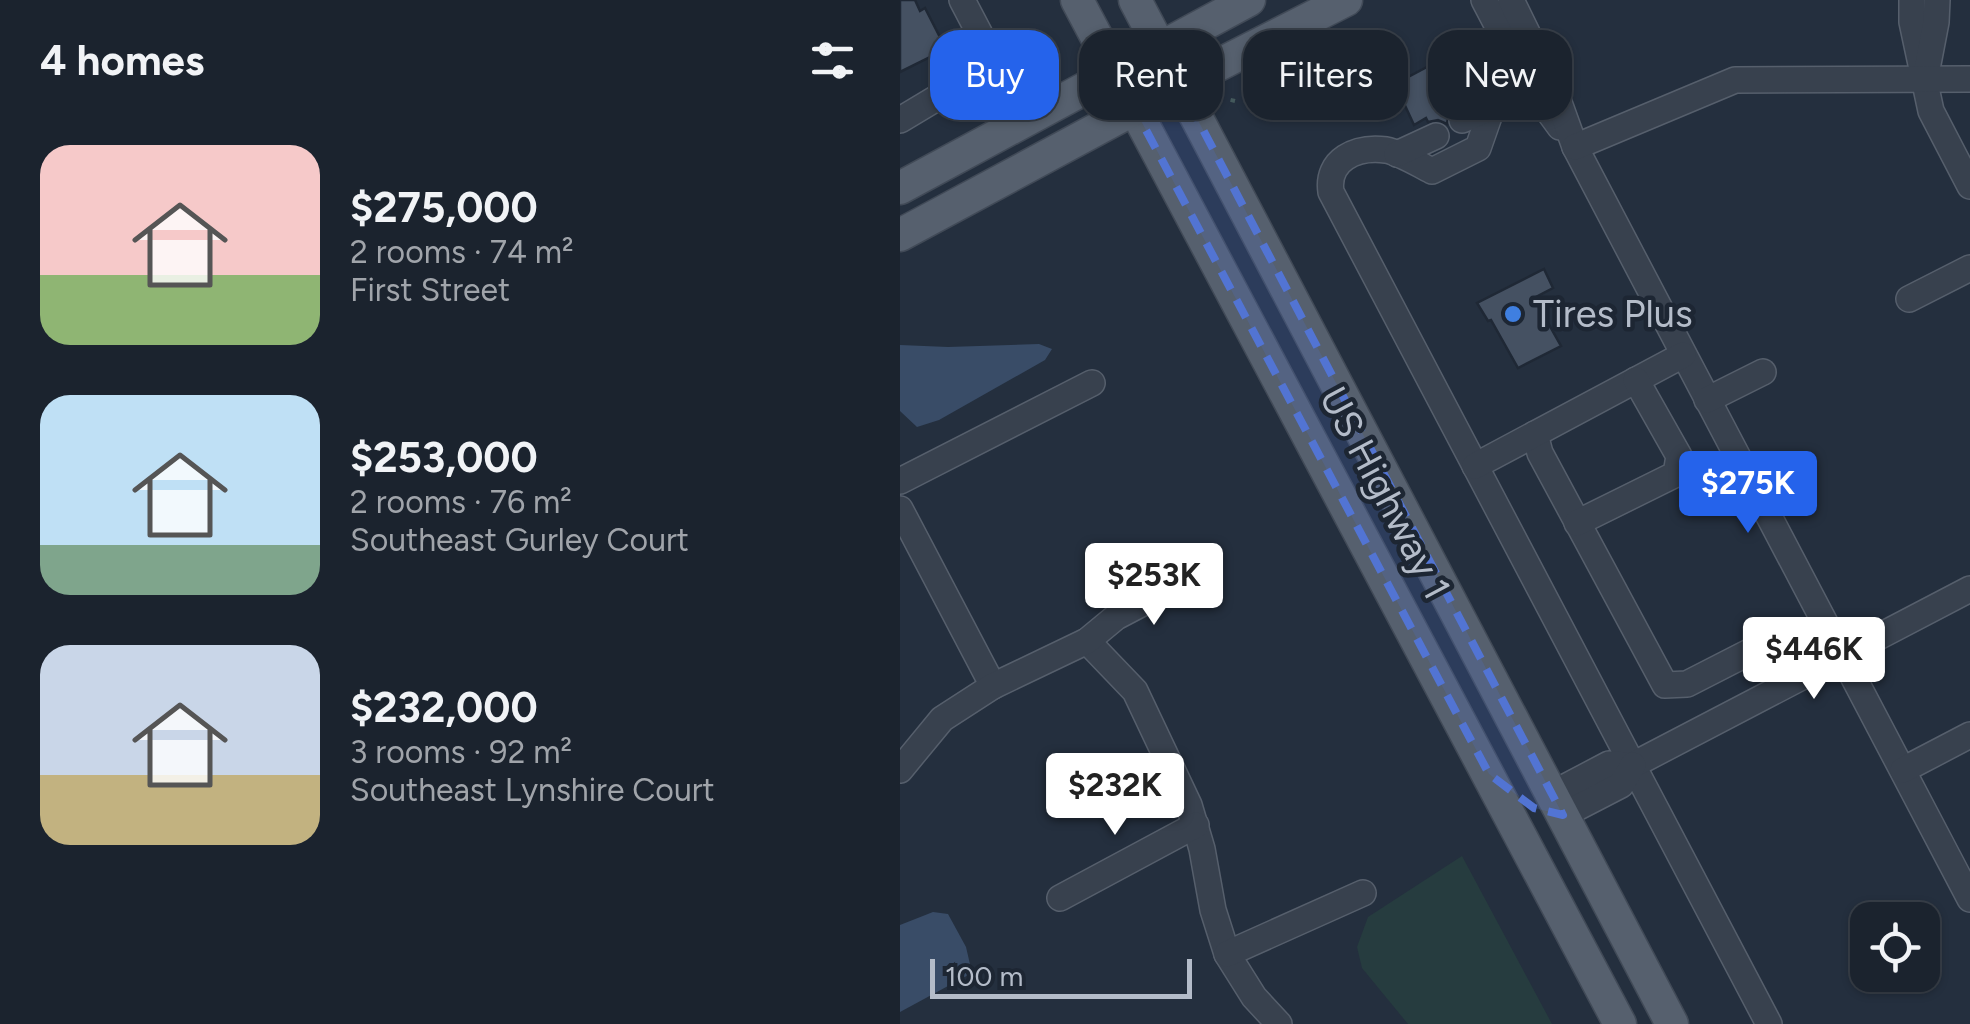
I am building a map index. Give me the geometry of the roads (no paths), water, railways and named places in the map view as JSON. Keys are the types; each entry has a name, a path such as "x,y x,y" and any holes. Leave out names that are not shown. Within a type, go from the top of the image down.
{"main road":[{"name":"US Highway 1","path":"1078,0 1093,30"},
{"name":"US Highway 1","path":"1135,0 1151,30"},
{"path":"1190,30 1248,0"},
{"path":"1223,72 1346,0"},
{"path":"900,188 1079,89"},
{"path":"900,235 1116,120"},
{"name":"US Highway 1","path":"1140,120 1620,1024"},
{"name":"US Highway 1","path":"1209,120 1672,1024"},
{"path":"1490,774 1534,808 1557,805"}],"street":[{"path":"900,120 996,62 962,0"},
{"path":"1484,0 1500,30"},
{"path":"1511,0 1552,86 1575,147 1970,899"},
{"path":"1912,0 1912,22 1930,110 1970,186"},
{"path":"1924,78 1937,0"},
{"path":"1575,147 1735,80 1970,79"},
{"path":"1392,152 1432,171 1478,148 1488,120"},
{"path":"1555,120 1575,147"},
{"path":"1436,136 1392,152 1353,153 1336,162 1329,178 1331,192 1769,1024"},
{"path":"1909,299 1970,268"},
{"path":"1475,466 1683,355"},
{"path":"1707,400 1763,372"},
{"path":"1577,524 1676,474 1680,465 1679,456 1636,380"},
{"path":"900,481 1092,383"},
{"path":"1535,434 1540,453 1665,685 1686,684 1770,641"},
{"path":"900,509 992,686"},
{"path":"900,770 942,718 992,686 1087,640 1116,617 1196,576"},
{"path":"1557,805 1621,785 1633,765 1970,590"},
{"path":"1087,640 1136,691 1180,780 1196,825 1212,910 1226,954 1254,997 1279,1024"},
{"path":"1903,770 1970,735"},
{"path":"1060,898 1196,825"},
{"path":"1226,954 1363,893"}],"water":[{"path":"1039,344 1052,349 1045,360 939,420 917,427 900,411 900,345"},
{"path":"933,912 948,914 966,947 972,973 900,1012 900,925"}],"place":[{"name":"Tires Plus","path":"1513,314"}]}
